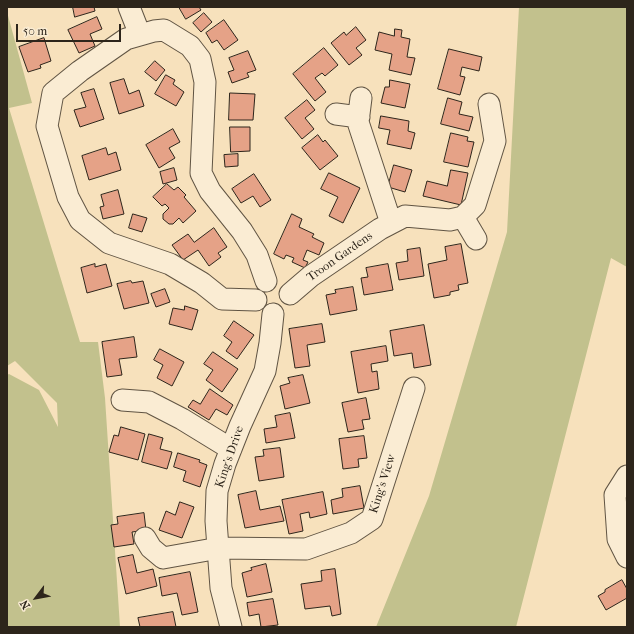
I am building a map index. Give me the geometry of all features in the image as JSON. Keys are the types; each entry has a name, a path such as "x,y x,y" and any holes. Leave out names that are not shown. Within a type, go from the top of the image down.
{"street":[{"path":"128,7 140,35"},
{"path":"256,300 222,299 202,284 170,264 109,243 80,220 68,197 47,126 53,93 80,71 126,39 154,31 164,30 190,46 200,59 205,82 201,173 210,191 242,231 257,254 266,281"},
{"path":"476,239 463,217 475,205 495,141 489,104"},
{"path":"336,114 360,107 358,122 391,223"},
{"name":"Troon Gardens","path":"290,294 311,276 380,229 405,216 450,220 463,217"},
{"path":"276,280 281,282 288,289 290,299 283,311 268,314 260,308 256,300 258,289 266,281 276,280"},
{"name":"King's Drive","path":"231,627 220,588 219,548 216,521 217,491 231,449 265,371 273,314"},
{"name":"King's View","path":"145,538 151,548 163,558 219,548 306,548 351,533 372,519 414,388"},
{"path":"122,400 149,402 182,419 231,449"},
{"path":"627,476 615,495 618,539 627,557"}],"shaded area":[{"path":"519,7 627,7 627,267 611,258 516,627 376,627 429,496 507,232"},
{"path":"7,12 32,103 9,108 80,342 98,342 105,398 120,627 7,627 7,375 9,374 39,390 58,427 57,403 15,361 7,366"}],"building":[{"path":"73,7 94,7 95,11 75,17"},
{"path":"179,7 199,7 201,10 186,19"},
{"path":"204,13 212,22 201,32 193,23"},
{"path":"97,17 102,29 90,34 95,46 79,53 68,30"},
{"path":"224,20 238,40 224,50 217,40 212,43 206,33"},
{"path":"356,27 366,40 356,48 362,55 349,65 331,43 344,32 346,35"},
{"path":"395,29 402,30 401,37 410,39 407,57 415,58 411,75 389,70 392,54 375,50 379,32 394,36"},
{"path":"44,38 51,61 40,65 41,68 28,72 19,47"},
{"path":"324,48 338,65 325,76 322,73 315,78 326,92 315,101 293,74"},
{"path":"449,49 482,57 479,71 462,67 460,76 465,77 460,95 438,89"},
{"path":"248,51 256,70 247,73 249,77 232,83 228,72 234,70 229,58"},
{"path":"155,61 165,70 156,81 145,72"},
{"path":"166,75 175,80 173,84 184,92 176,106 155,94"},
{"path":"124,79 129,94 139,90 144,106 119,114 110,83"},
{"path":"390,80 410,84 405,108 381,103 385,87 389,87"},
{"path":"94,89 104,119 80,127 74,110 86,107 81,93"},
{"path":"230,93 255,94 253,120 229,120"},
{"path":"448,98 462,102 459,114 473,117 469,131 441,124"},
{"path":"307,100 315,110 305,118 314,129 302,139 285,118"},
{"path":"381,116 409,121 408,131 415,133 411,149 387,144 390,130 379,128"},
{"path":"230,127 250,127 250,151 231,152"},
{"path":"173,129 180,142 169,148 175,158 159,168 146,145"},
{"path":"451,133 468,137 467,141 474,142 468,167 444,162"},
{"path":"318,135 323,142 325,140 338,156 320,170 302,148"},
{"path":"106,148 108,155 116,152 121,170 89,180 82,156"},
{"path":"238,154 238,166 225,167 224,155"},
{"path":"394,165 412,170 405,192 388,187"},
{"path":"174,168 177,180 163,184 160,172"},
{"path":"451,170 468,173 461,205 423,196 427,181 447,186"},
{"path":"329,173 360,188 343,223 329,216 338,197 321,189"},
{"path":"254,174 271,200 260,207 253,196 241,203 232,189"},
{"path":"167,184 174,190 178,187 186,195 184,197 196,211 183,223 179,218 173,224 169,224 163,219 163,214 169,208 165,204 162,206 153,197"},
{"path":"118,190 124,214 103,219 100,207 104,206 101,195"},
{"path":"133,214 147,218 142,232 129,228"},
{"path":"292,214 302,219 299,227 314,234 312,237 324,243 319,255 307,250 303,260 308,262 305,268 292,262 294,258 286,255 284,259 274,254"},
{"path":"214,228 227,247 218,253 221,257 209,266 198,250 183,260 172,245 188,234 194,242"},
{"path":"461,244 468,283 458,285 459,290 450,292 450,295 434,298 428,264 447,260 445,247"},
{"path":"420,248 424,276 399,280 396,263 408,261 407,250"},
{"path":"95,264 95,267 106,264 112,286 87,293 81,268"},
{"path":"388,264 393,290 364,295 361,278 368,277 366,268"},
{"path":"131,281 132,283 143,281 149,303 124,309 117,284"},
{"path":"353,287 357,310 330,315 326,295 336,293 335,290"},
{"path":"165,289 170,302 156,307 151,294"},
{"path":"185,306 198,310 192,330 169,324 173,308 184,310"},
{"path":"234,321 254,335 237,359 226,351 232,342 224,336"},
{"path":"322,324 325,342 307,345 310,366 295,368 289,329"},
{"path":"424,325 431,365 414,368 412,353 394,356 390,331"},
{"path":"134,337 137,357 119,359 122,375 107,377 102,342"},
{"path":"386,346 388,361 371,364 372,372 377,371 379,389 358,393 351,352"},
{"path":"160,349 184,362 172,386 157,378 163,365 154,360"},
{"path":"213,352 238,369 222,392 206,380 213,370 204,364"},
{"path":"303,375 310,403 285,409 280,386 290,383 288,378"},
{"path":"210,389 233,405 227,415 216,409 209,420 188,407 193,400 200,404"},
{"path":"366,398 370,419 362,420 364,429 348,432 342,403"},
{"path":"290,413 295,438 266,443 264,429 277,427 275,416"},
{"path":"121,427 145,434 138,460 109,452 114,435 118,436"},
{"path":"149,434 163,438 160,449 172,452 167,469 142,462"},
{"path":"364,436 367,458 358,459 359,467 343,469 339,439"},
{"path":"280,448 284,477 259,481 255,457 264,456 263,450"},
{"path":"178,453 200,460 199,462 207,465 200,487 183,481 186,471 174,467"},
{"path":"360,486 364,508 333,514 331,500 343,497 342,489"},
{"path":"256,491 260,510 280,506 284,521 245,528 238,495"},
{"path":"323,492 327,514 310,518 309,512 300,514 303,531 289,534 282,500"},
{"path":"180,502 194,507 182,538 159,530 166,511 175,515"},
{"path":"144,513 146,530 132,532 134,544 114,547 111,525 118,524 117,517"},
{"path":"133,555 137,573 153,569 157,586 126,594 118,558"},
{"path":"266,564 272,592 247,597 242,573 252,570 251,568"},
{"path":"335,569 341,614 332,616 330,606 305,609 301,584 322,581 321,571"},
{"path":"190,572 198,612 182,615 177,593 162,596 159,578"},
{"path":"622,580 627,589 627,598 606,610 598,596"},
{"path":"273,599 278,625 261,627 259,614 249,616 247,603"},
{"path":"173,612 176,627 140,627 138,618"}]}
